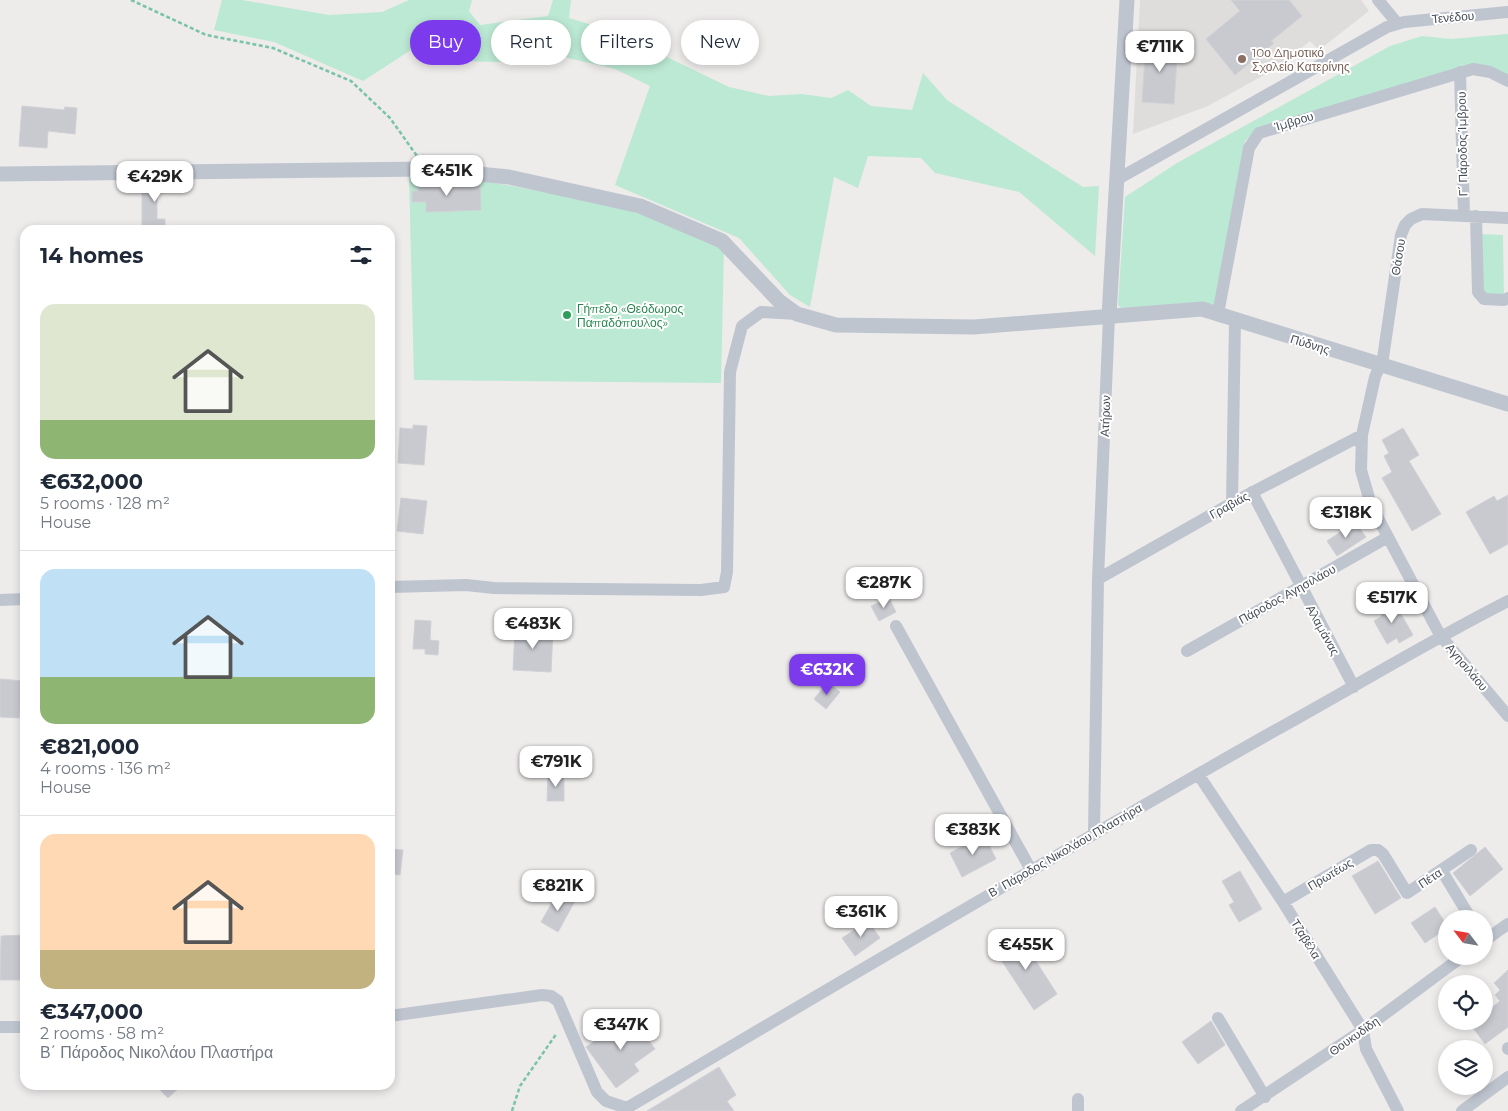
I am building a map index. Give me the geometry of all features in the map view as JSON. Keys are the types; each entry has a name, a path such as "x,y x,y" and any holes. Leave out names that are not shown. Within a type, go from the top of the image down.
{"street":[{"name":"Ατήρων","path":"1094,832 1098,580 1109,316 1127,0"},
{"path":"1378,0 1397,23"},
{"name":"Τενέδου","path":"1116,180 1377,32 1397,23 1508,12"},
{"name":"Ίμβρου","path":"1218,314 1250,148 1259,133 1473,69 1490,72 1508,81"},
{"name":"Γ΄ Πάροδος Ίμβρου","path":"1460,72 1470,216 1478,292 1484,299 1504,300 1508,298"},
{"name":"Πύδνης","path":"0,174 427,169 509,177 640,206 722,241 778,301 797,314 836,325 974,327 1183,308 1202,309 1508,404"},
{"name":"Θάσου","path":"1382,366 1397,256 1405,225 1411,219 1422,214 1508,218"},
{"path":"395,588 466,585 494,588 701,590 724,586 728,572 730,372 742,326 761,312 797,314"},
{"path":"1232,503 1234,320"},
{"name":"Αγησιλάου","path":"1382,366 1375,377 1362,435 1361,470 1371,505 1440,635 1508,716"},
{"name":"Γραβιάς","path":"1098,580 1252,492 1362,435"},
{"name":"Αλαμάνας","path":"1252,492 1354,687"},
{"name":"Πάροδος Αγησιλάου","path":"1187,651 1388,538"},
{"path":"0,600 20,599"},
{"name":"Β΄ Πάροδος Νικολάου Πλαστήρα","path":"566,1019 597,1092 606,1101 627,1108 1094,832 1354,687 1440,635 1508,601"},
{"path":"896,626 1030,870"},
{"name":"Τζαβέλα","path":"1198,774 1283,902 1363,1030 1366,1050 1398,1111"},
{"name":"Πρωτέως","path":"1283,902 1371,850 1378,850"},
{"name":"Πέτα","path":"1378,850 1407,893 1442,871 1470,850"},
{"path":"1442,871 1466,910"},
{"path":"1493,935 1508,924"},
{"name":"Θουκυδίδη","path":"1241,1111 1265,1097 1363,1030 1451,965"},
{"path":"395,1015 542,995 551,996 558,1001 566,1019"},
{"path":"1218,1018 1265,1097"},
{"path":"0,1027 20,1027"},
{"path":"1462,1111 1508,1077"}],"path":[{"path":"131,0 206,35 273,48 351,81 390,118 427,169"},
{"path":"512,1111 520,1086 566,1019"}],"shaded area":[{"name":"10ο Δημοτικό Σχολείο Κατερίνης","path":"1140,0 1361,0 1369,11 1319,50 1310,41 1279,67 1208,106 1133,134"}],"green space":[{"path":"222,0 242,0 329,15 382,12 409,0 472,0 469,11 476,20 410,20 410,51 363,81 274,42 214,30"},
{"path":"553,0 571,0 569,18 581,22 581,61 571,59 571,20 518,20 548,16"},
{"path":"491,24 491,62 481,62 481,25"},
{"path":"1508,34 1508,83 1481,70 1254,133 1245,141 1216,307 1184,303 1123,310 1118,305 1125,197 1177,163 1390,46 1422,36 1451,39"},
{"path":"671,59 729,87 769,96 802,94 831,98 848,90 871,106 912,110 923,73 947,100 1083,187 1099,186 1095,256 1019,192 935,173 921,158 868,156 858,188 834,177 810,307 790,295 739,238 615,185 650,86 615,69 598,65 671,65"},
{"name":"Γήπεδο «Θεόδωρος Παπαδόπουλος»","path":"409,175 491,182 637,210 724,250 721,383 414,380"},
{"path":"1480,234 1503,235 1504,299 1480,298"}],"building":[{"path":"1231,0 1289,0 1302,16 1271,41 1274,43 1235,75 1206,39 1240,11"},
{"path":"1146,42 1178,44 1174,104 1142,102"},
{"path":"22,106 64,110 65,107 77,108 75,134 48,131 47,148 19,146"},
{"path":"418,180 444,180 444,186 480,185 481,210 426,212 426,202 412,202 412,191 418,191"},
{"path":"179,181 179,192 157,193 157,219 165,219 165,225 142,225 142,182"},
{"path":"413,425 427,426 424,465 398,463 400,428 413,429"},
{"path":"1403,428 1419,455 1409,461 1441,514 1412,531 1382,478 1392,472 1384,456 1389,453 1382,440"},
{"path":"1508,495 1508,544 1490,554 1466,512 1494,496 1497,501"},
{"path":"401,498 427,501 423,534 397,531"},
{"path":"1355,522 1366,537 1337,556 1327,541"},
{"path":"889,598 896,612 879,621 871,606"},
{"path":"1393,600 1413,635 1399,643 1397,638 1387,644 1374,621 1382,616 1378,608"},
{"path":"415,620 431,621 430,640 439,641 438,655 425,654 425,649 413,649"},
{"path":"515,629 553,631 551,672 513,670"},
{"path":"0,679 20,681 19,718 0,717"},
{"path":"828,682 840,692 826,709 814,699"},
{"path":"548,775 564,776 564,801 547,801"},
{"path":"984,835 996,859 962,877 950,853"},
{"path":"1485,847 1503,869 1470,896 1453,873"},
{"path":"395,849 403,850 400,875 395,874"},
{"path":"1378,861 1401,898 1375,914 1352,876"},
{"path":"1240,871 1262,909 1239,922 1229,905 1234,902 1222,881"},
{"path":"558,892 575,901 558,932 541,922"},
{"path":"1435,907 1438,912 1438,934 1425,943 1411,923"},
{"path":"868,921 880,938 855,956 842,938"},
{"path":"1018,933 1057,994 1034,1010 994,949"},
{"path":"20,935 20,980 0,980 1,936"},
{"path":"1508,970 1508,1027 1490,1040 1482,1040 1475,1030 1493,1030 1493,1007 1500,1001 1495,995 1500,990 1494,983"},
{"path":"630,1015 655,1049 634,1064 639,1071 616,1088 586,1047"},
{"path":"1211,1021 1225,1045 1198,1064 1182,1042"},
{"path":"719,1067 736,1095 727,1101 734,1111 647,1111"},
{"path":"160,1090 177,1090 168,1098"}],"place":[{"name":"10ο Δημοτικό Σχολείο Κατερίνης","path":"1242,59"},
{"name":"Γήπεδο «Θεόδωρος Παπαδόπουλος»","path":"567,315"}]}
